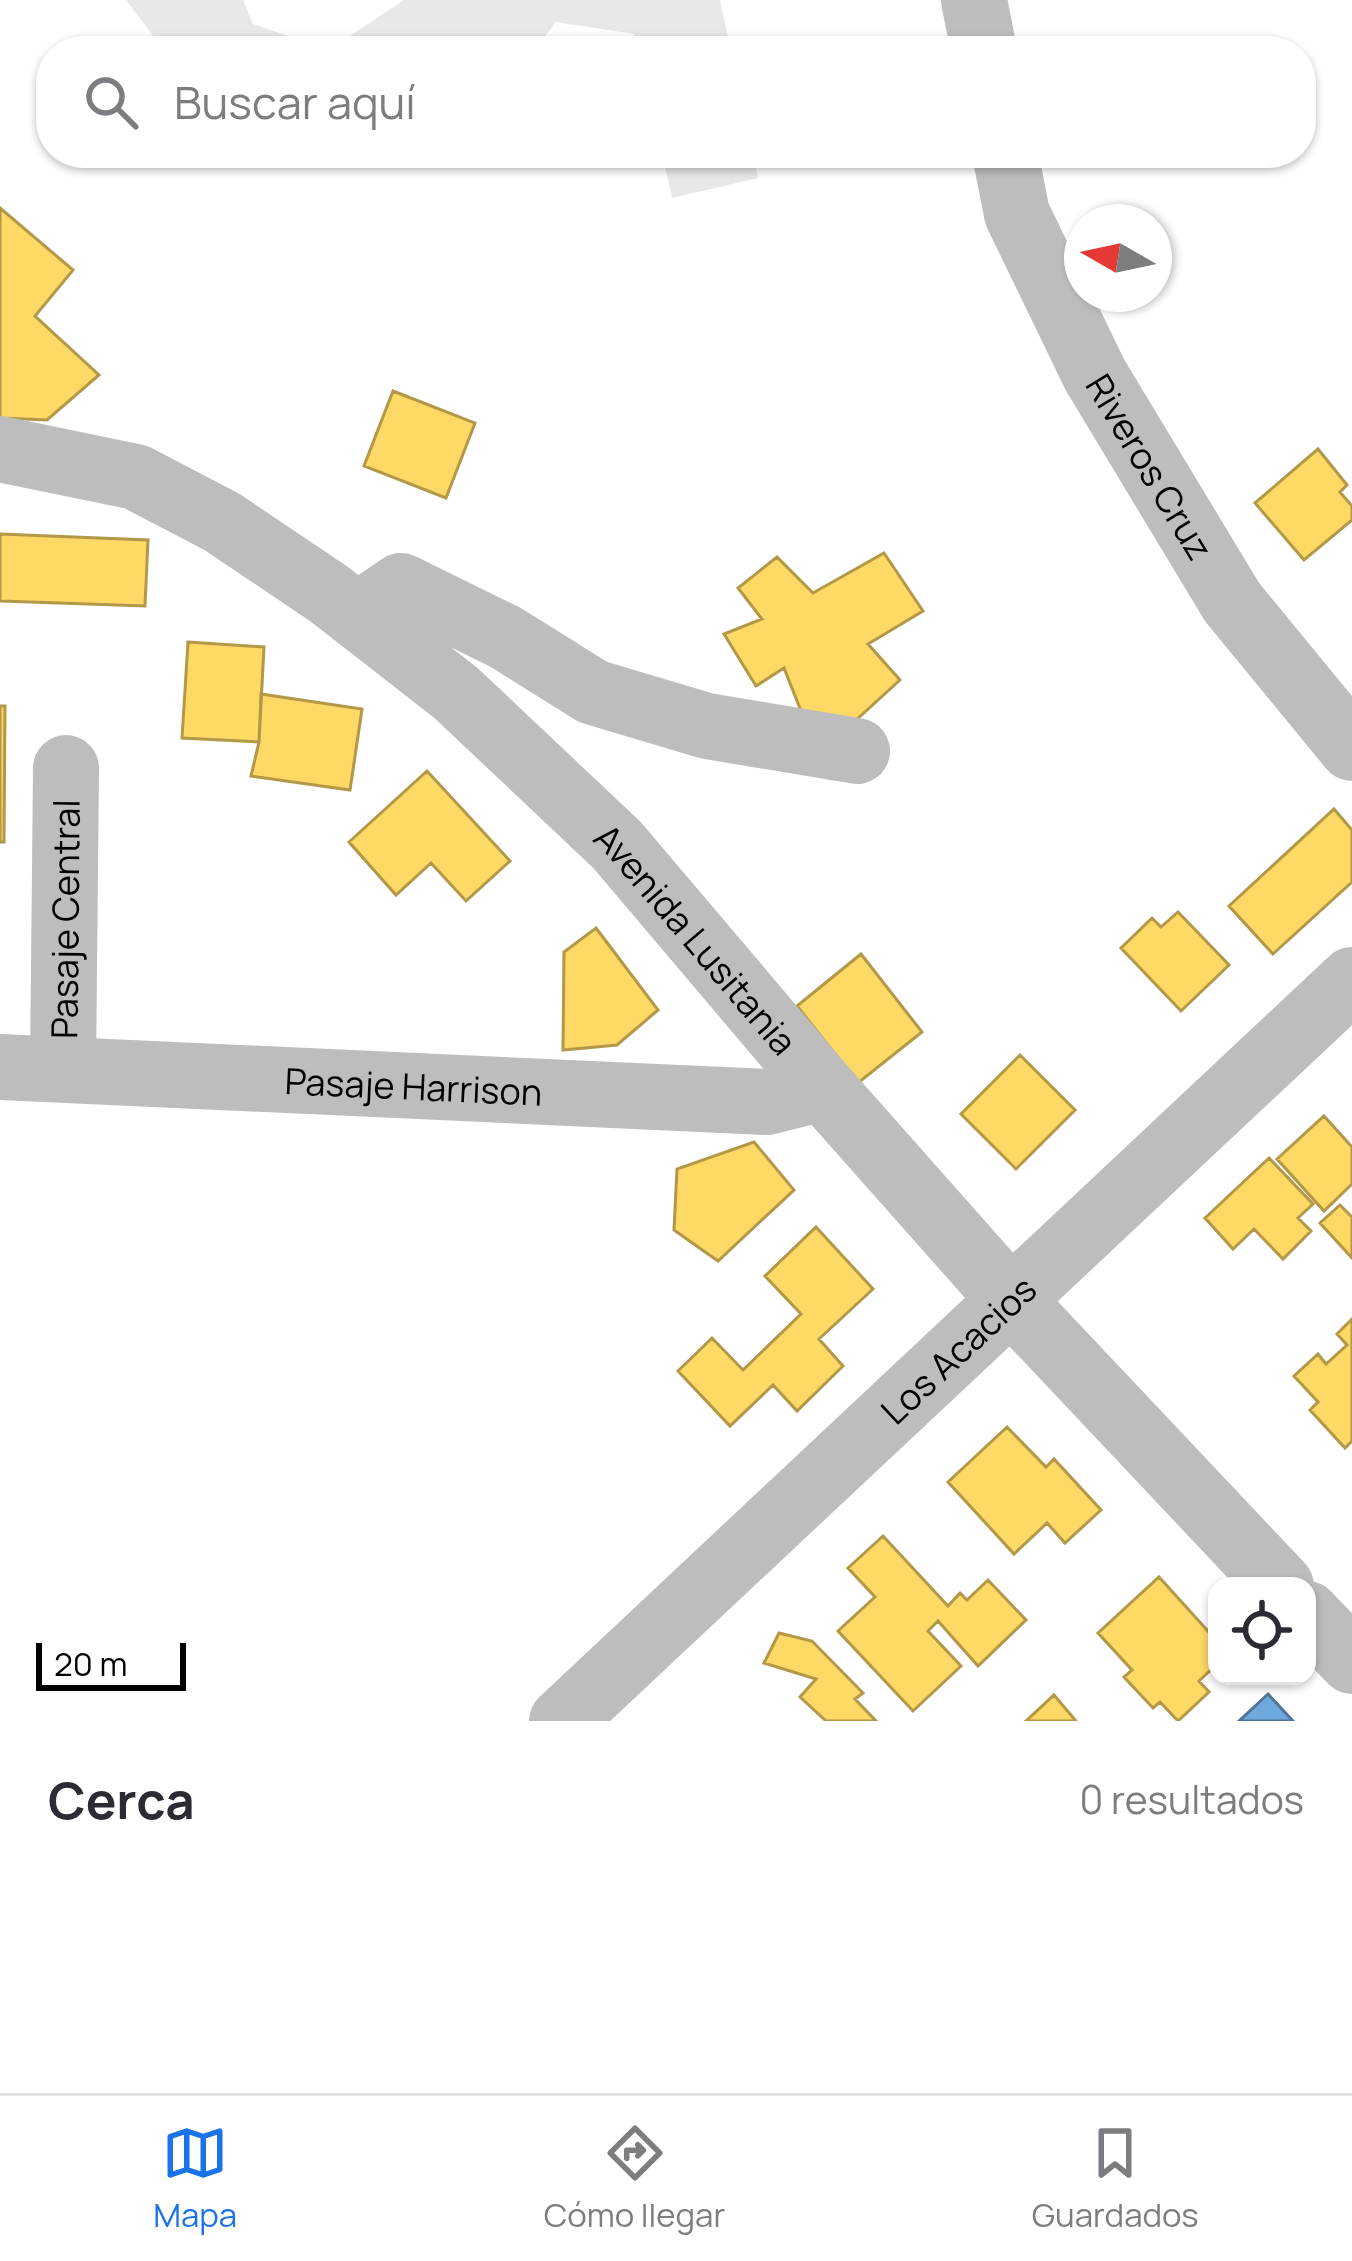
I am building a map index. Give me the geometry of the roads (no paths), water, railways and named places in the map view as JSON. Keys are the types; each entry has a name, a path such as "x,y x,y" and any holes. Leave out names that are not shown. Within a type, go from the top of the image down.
{"street":[{"path":"974,0 982,36"},
{"name":"Riveros Cruz","path":"1008,168 1017,214 1095,374 1232,602 1352,748"},
{"name":"Avenida Lusitania","path":"0,449 136,478 222,522 357,616 456,693 617,845 1011,1300 1273,1577"},
{"path":"357,616 401,586 505,637 593,692 706,726 857,751"},
{"name":"Pasaje Central","path":"32,1068 66,768"},
{"name":"Los Acacios","path":"562,1721 1352,980"},
{"name":"Pasaje Harrison","path":"32,1068 767,1102 823,1088"},
{"path":"1316,1623 1352,1661"}]}
